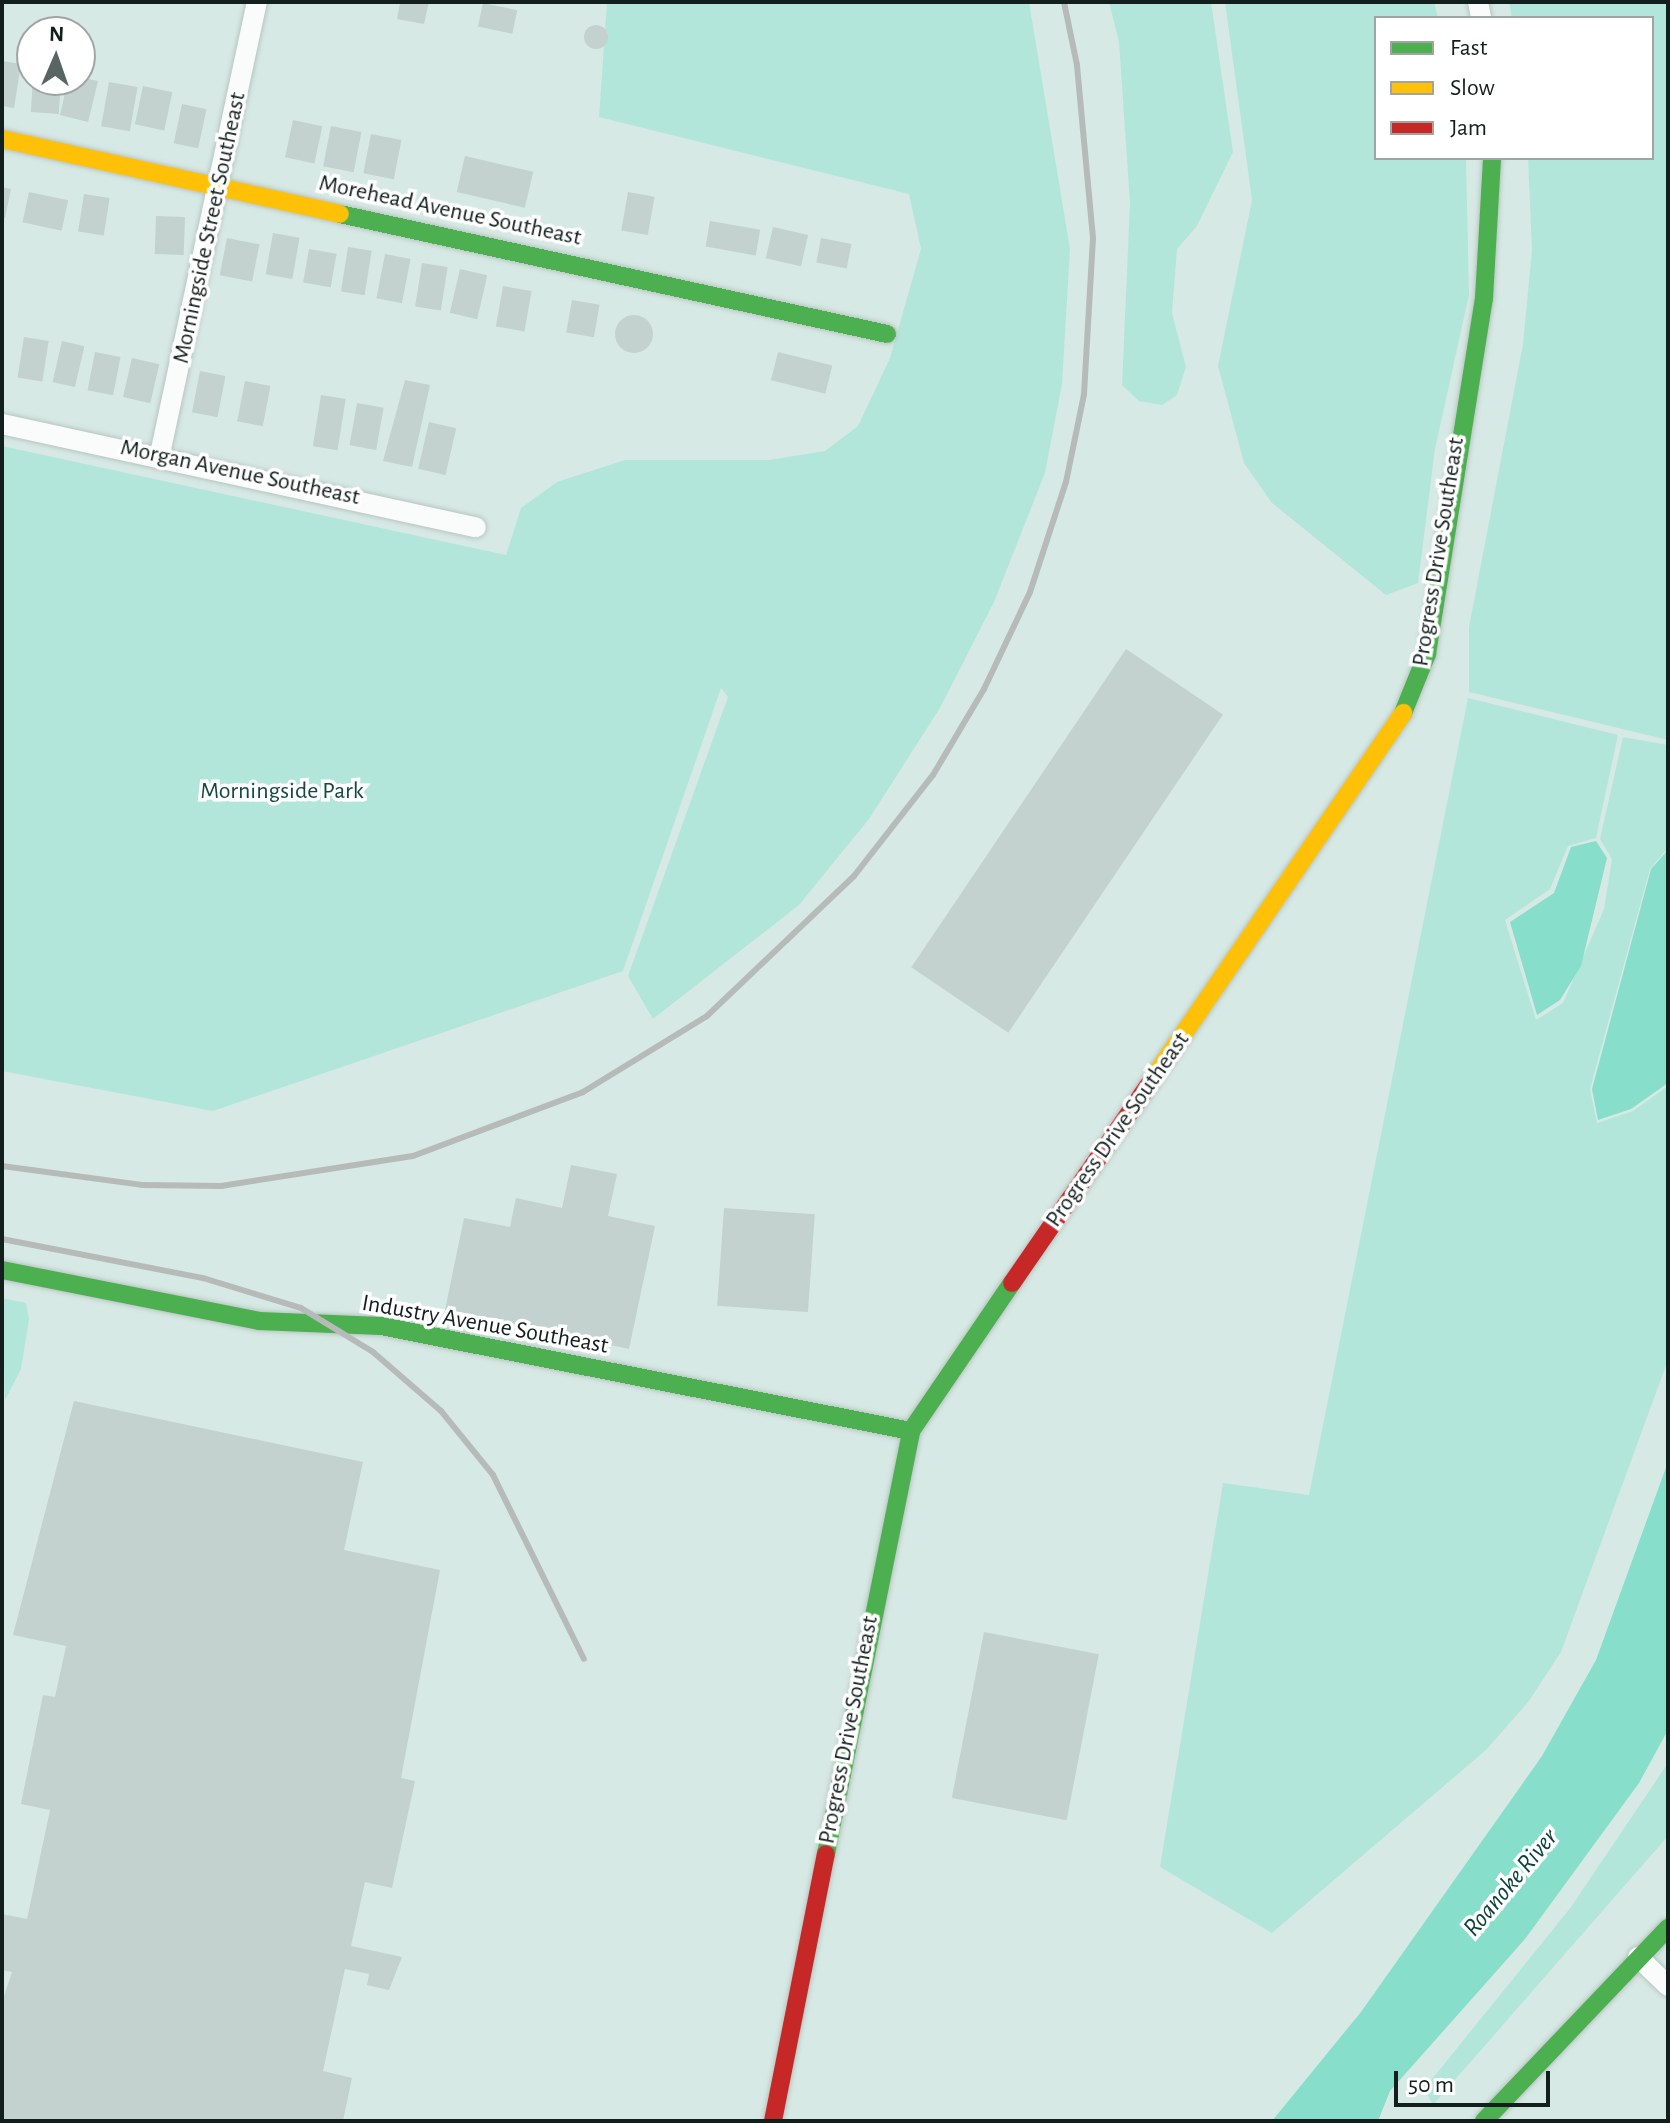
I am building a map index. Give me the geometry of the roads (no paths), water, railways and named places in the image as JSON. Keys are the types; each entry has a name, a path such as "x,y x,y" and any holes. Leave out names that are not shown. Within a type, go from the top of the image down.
{"street":[{"name":"Morningside Street Southeast","path":"160,454 257,2"},
{"name":"Morehead Avenue Southeast","path":"2,139 887,334"},
{"name":"Progress Drive Southeast","path":"773,2121 911,1431 1411,702 1427,654 1484,298 1492,160"},
{"name":"Morgan Avenue Southeast","path":"2,424 160,454 476,527"},
{"name":"Industry Avenue Southeast","path":"2,1270 259,1321 381,1326 911,1431"},
{"path":"1484,2121 1668,1928"},
{"path":"1638,1957 1668,1986"}],"water":[{"path":"1596,841 1607,858 1581,966 1560,1000 1537,1015 1510,922 1554,893 1571,847"},
{"path":"1668,850 1668,1083 1631,1109 1598,1120 1592,1089 1651,869"},
{"name":"Roanoke River","path":"1668,1462 1668,1730 1639,1783 1525,1939 1390,2091 1378,2121 1272,2121 1361,2012 1542,1756 1596,1660"}],"railway":[{"path":"2,1166 142,1185 221,1186 413,1156 583,1092 707,1016 854,876 933,775 984,689 1030,592 1066,482 1084,394 1093,238 1077,65 1064,2"},
{"path":"2,1239 203,1278 301,1308 373,1352 441,1411 493,1475 584,1659"}],"park label":[{"name":"Morningside Park","path":"282,792"}]}
